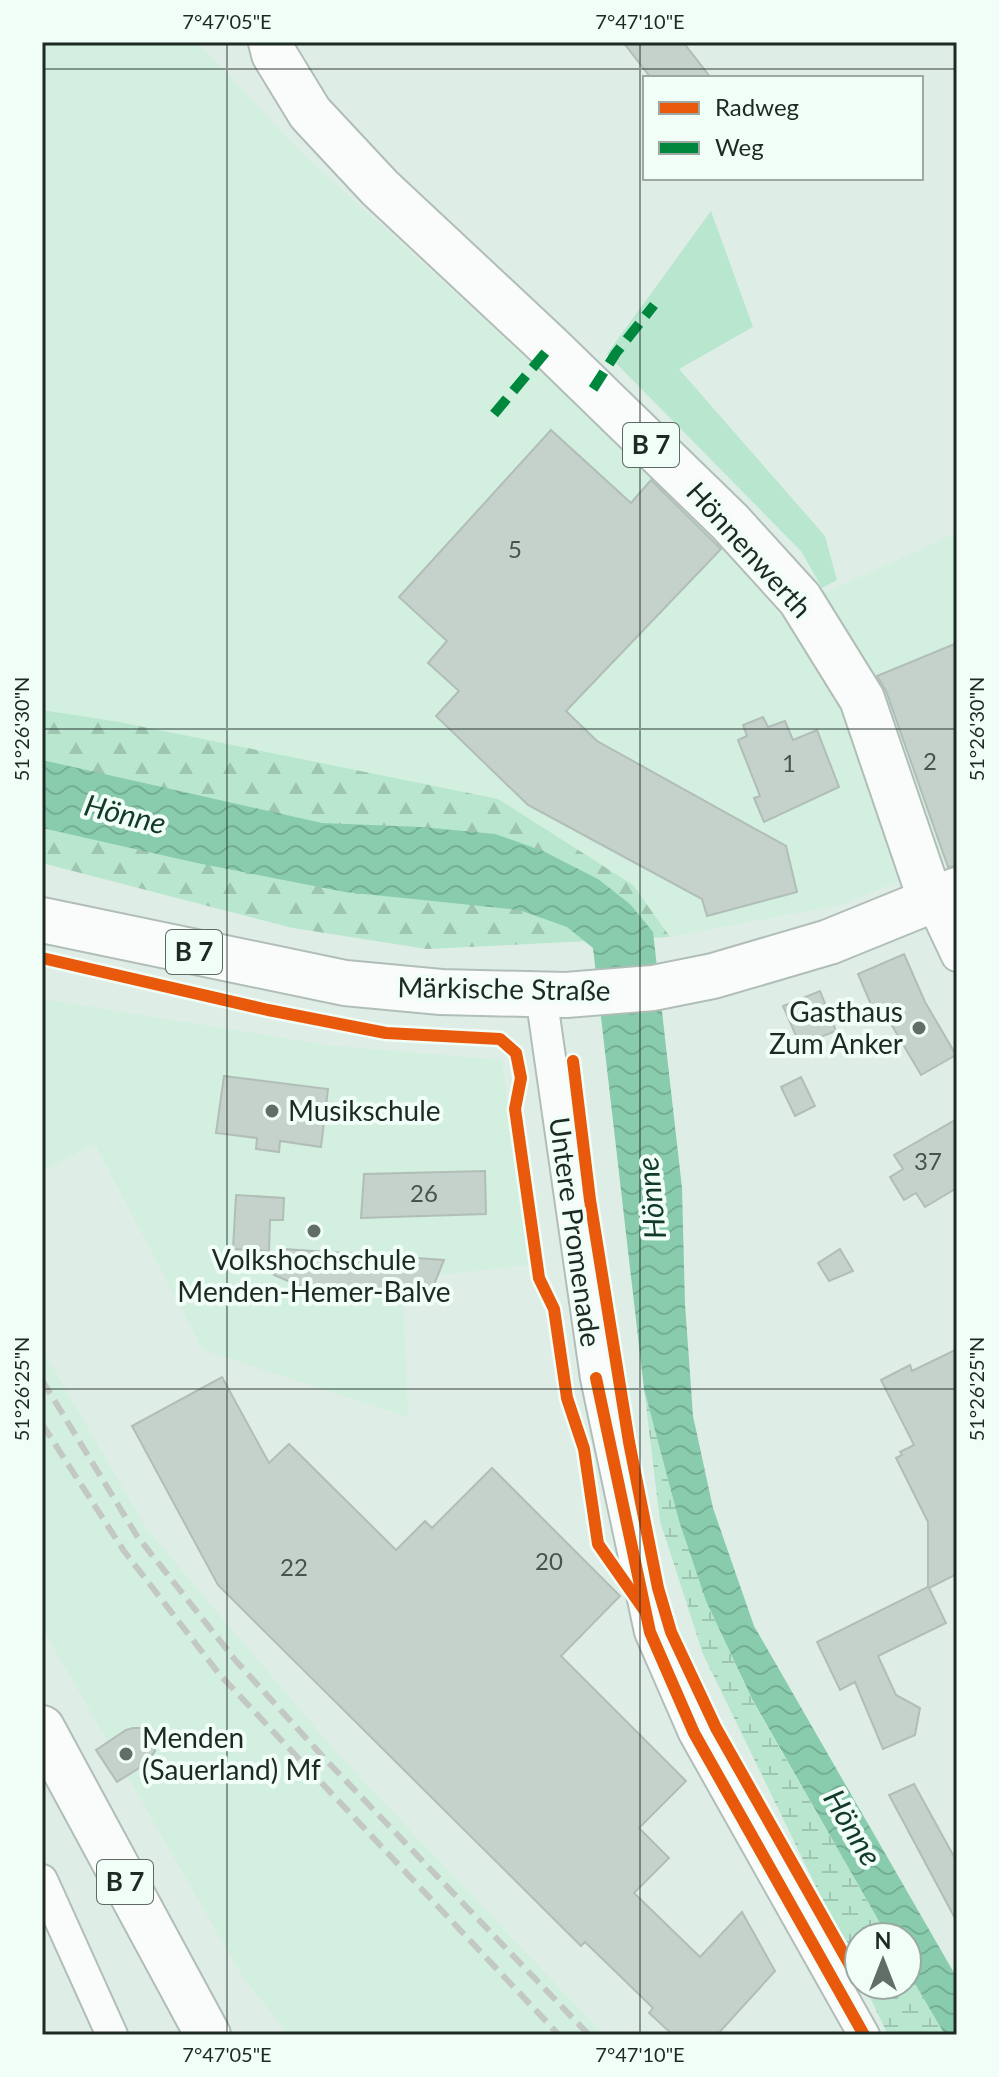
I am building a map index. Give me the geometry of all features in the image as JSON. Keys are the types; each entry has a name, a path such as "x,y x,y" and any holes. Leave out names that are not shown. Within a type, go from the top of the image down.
{"main road":[{"name":"Hönnenwerth","path":"267,46 310,113 380,188 730,522 800,599 862,699 944,896"},
{"name":"Märkische Straße","path":"42,920 345,983 441,992 553,995 653,988 713,976 829,942 944,896"},
{"name":"B 7","path":"42,1728 208,2035"}],"street":[{"path":"944,896 957,956"},
{"name":"Untere Promenade","path":"553,995 596,1378 650,1632 694,1733 864,2035"},
{"path":"42,1880 112,2035"}],"shaded area":[{"path":"42,42 197,42 306,157 610,435 723,547 778,614 957,533 957,856 844,904 670,937 633,885 119,722 42,710"},
{"path":"42,999 333,1046 502,1060 528,1265 439,1275 429,1297 403,1296 408,1417 203,1350 95,1144 42,1171"},
{"path":"42,1349 146,1528 336,1752 604,2035 289,2035 242,1976 42,1627"}],"green space":[{"path":"711,211 753,327 679,369 825,536 837,580 822,588 801,551 607,354"},
{"path":"42,710 119,722 498,799 633,885 670,937 427,949 293,928 42,863"},
{"path":"644,1389 679,1521 706,1601 752,1700 879,1921 843,1921 843,1942 703,1654 660,1521"},
{"path":"923,1997 945,2035 888,2035 872,2001 923,2001"}],"water":[{"name":"Hönne","path":"42,760 322,823 495,834 543,851 598,879 630,904 653,932 682,1188 685,1304 693,1416 713,1508 754,1626 957,1978 957,2035 945,2035 923,1997 923,1921 879,1921 752,1699 706,1601 679,1521 644,1389 593,948 567,927 519,910 345,892 42,828"}],"building":[{"path":"623,42 683,42 709,76 649,76"},
{"path":"551,430 631,503 651,480 721,549 566,711 597,741 786,846 797,892 707,916 702,899 528,805 436,716 459,691 428,663 447,641 399,597"},
{"path":"957,643 957,866 948,867 886,691 877,676"},
{"path":"763,717 768,727 785,721 793,740 817,730 839,787 764,822 754,798 760,796 738,740 747,736 743,725"},
{"path":"904,954 925,1002 956,1055 921,1075 884,1012 875,1014 858,974"},
{"path":"820,991 836,1031 800,1045 783,1006"},
{"name":"Musikschule","path":"224,1076 328,1089 321,1147 280,1141 279,1152 256,1149 257,1138 216,1133"},
{"path":"801,1077 815,1106 795,1116 781,1087"},
{"path":"957,1119 957,1188 925,1207 916,1193 904,1200 890,1177 903,1169 894,1155"},
{"name":"Volkshochschule Menden-Hemer-Balve","path":"485,1171 486,1214 361,1218 364,1174"},
{"path":"236,1195 284,1198 283,1220 270,1220 269,1251 233,1249"},
{"path":"284,1249 444,1260 429,1297 322,1291 320,1295 274,1275"},
{"path":"840,1249 853,1271 829,1281 818,1263"},
{"path":"957,1349 957,1574 929,1588 946,1623 878,1656 896,1695 920,1708 915,1735 883,1749 855,1682 840,1690 817,1642 928,1587 928,1522 896,1458 902,1455 900,1452 914,1445 881,1380 910,1365 912,1371"},
{"path":"222,1377 269,1463 289,1444 396,1550 425,1521 432,1528 492,1468 620,1596 561,1656 686,1781 639,1828 669,1858 634,1893 700,1957 742,1912 775,1971 717,2035 673,2035 649,2013 653,2008 585,1942 581,1946 218,1585 132,1426"},
{"name":"Menden (Sauerland) Mf","path":"133,1728 149,1733 155,1751 147,1763 117,1782 96,1750"},
{"path":"914,1784 957,1862 957,1922 889,1795"}],"railway":[{"path":"42,1380 137,1536 236,1661 326,1760 589,2035"},
{"path":"42,1424 124,1551 220,1675 559,2035"}],"marked path":[{"path":"593,389 616,353 654,305"},
{"path":"494,414 550,347"}],"cycle path":[{"path":"42,958 268,1010 386,1033 500,1039 516,1053 521,1078 515,1109 539,1278 554,1309 567,1398 584,1449 598,1544 645,1611"},
{"path":"573,1061 590,1200 629,1442 658,1588 671,1632 716,1728 843,1953"},
{"path":"596,1378 650,1632 694,1733 864,2035"}],"place":[{"name":"Gasthaus Zum Anker","path":"919,1028"},
{"name":"Musikschule","path":"272,1111"},
{"name":"Volkshochschule Menden-Hemer-Balve","path":"314,1231"},
{"name":"Menden (Sauerland) Mf","path":"126,1754"}]}
